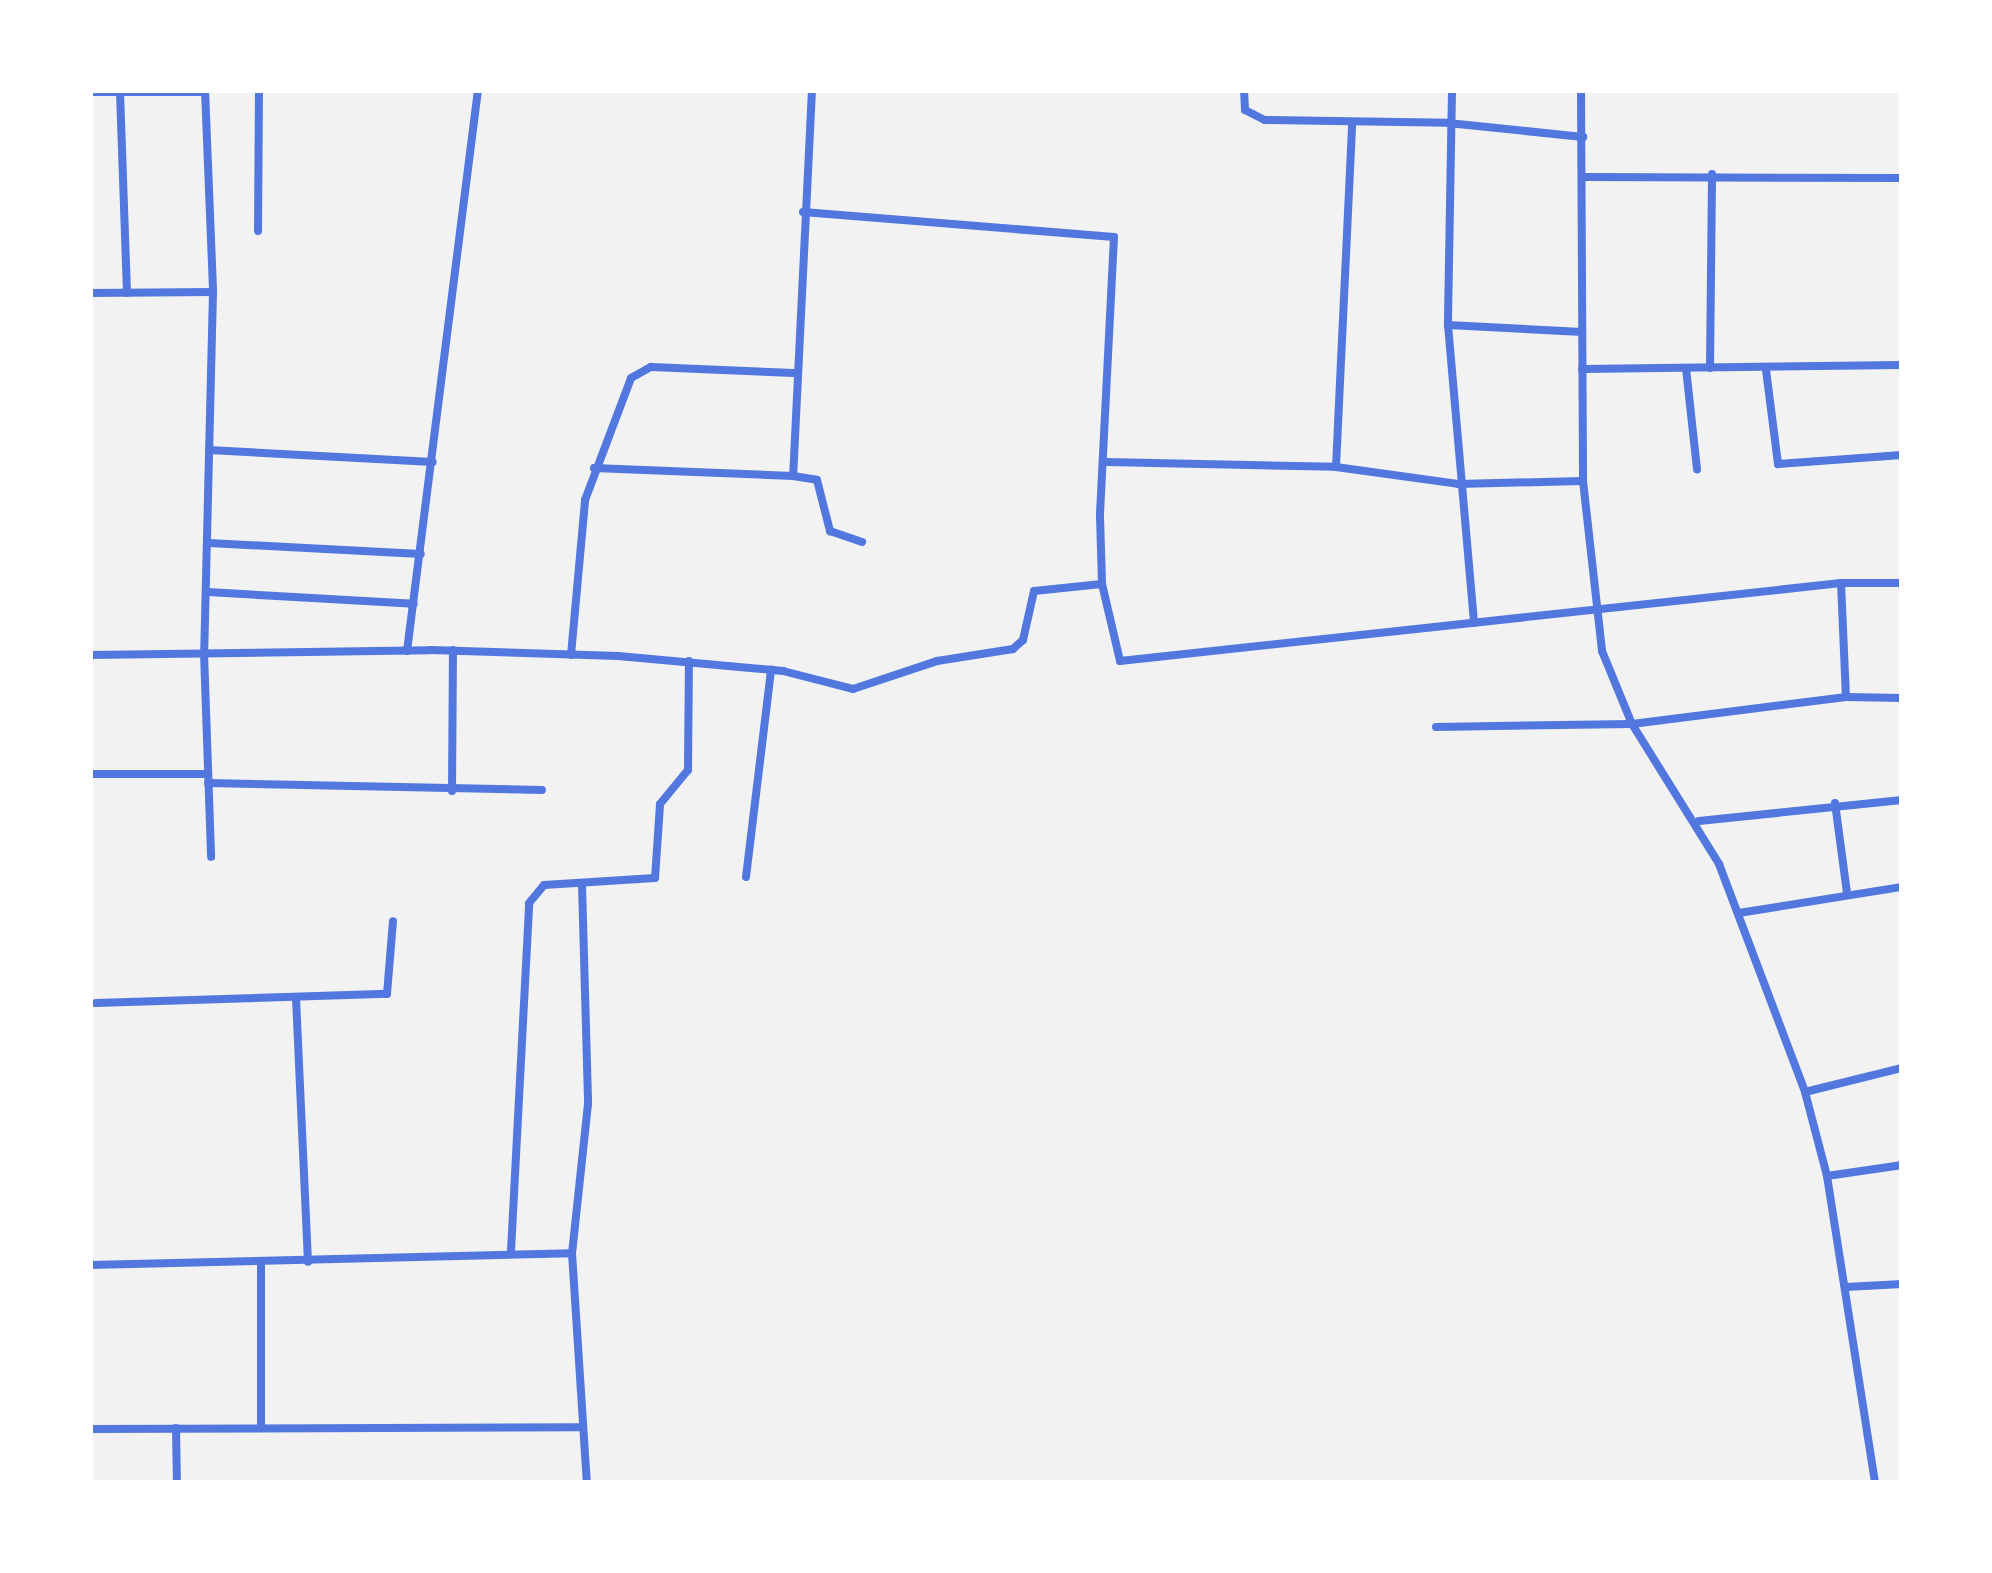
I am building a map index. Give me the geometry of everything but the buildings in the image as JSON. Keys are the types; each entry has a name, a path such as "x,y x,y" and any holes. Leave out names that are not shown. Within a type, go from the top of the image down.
{"street":[{"path":"258,231 259,90"},
{"path":"407,651 478,90"},
{"path":"794,476 794,373 812,90"},
{"path":"1244,90 1252,116 1448,123 1583,137"},
{"path":"1452,90 1448,325 1458,484 1474,623"},
{"path":"1581,90 1583,481 1594,609 1632,724 1699,821 1739,913 1805,1092 1827,1176 1875,1483"},
{"path":"90,92 205,91 213,292 204,653 212,857"},
{"path":"120,92 127,293"},
{"path":"1336,467 1352,123"},
{"path":"1710,368 1712,174"},
{"path":"1584,177 1902,178"},
{"path":"802,212 1112,235 1102,584 1113,649 1129,663 1841,583 1902,584"},
{"path":"90,293 213,292"},
{"path":"1448,325 1582,332"},
{"path":"1582,369 1902,365"},
{"path":"1686,368 1697,469"},
{"path":"571,655 580,532 594,468 632,378 643,369 794,373"},
{"path":"1766,370 1778,464 1902,455"},
{"path":"209,450 434,462"},
{"path":"1106,463 1336,467 1458,484 1583,481"},
{"path":"594,468 817,480 830,531 862,542"},
{"path":"209,543 421,554"},
{"path":"1841,583 1846,698"},
{"path":"90,655 453,650 571,655 770,670 853,689 937,661 1013,649 1024,640 1034,591 1102,584"},
{"path":"208,592 414,604"},
{"path":"452,791 453,650"},
{"path":"511,1251 529,903 544,885 656,876 660,804 688,770 688,661"},
{"path":"746,877 770,670"},
{"path":"1436,727 1632,724 1846,698 1902,698"},
{"path":"90,774 452,791 542,790"},
{"path":"1699,821 1835,803 1902,800"},
{"path":"1835,803 1847,893"},
{"path":"582,885 590,1062 572,1253 587,1483"},
{"path":"1739,913 1902,887"},
{"path":"96,1003 387,994 393,921"},
{"path":"296,998 308,1262"},
{"path":"1805,1092 1902,1068"},
{"path":"1827,1176 1902,1165"},
{"path":"90,1265 572,1253"},
{"path":"261,1263 262,1428"},
{"path":"1846,1287 1902,1284"},
{"path":"90,1429 583,1427"},
{"path":"176,1428 177,1483"}]}
